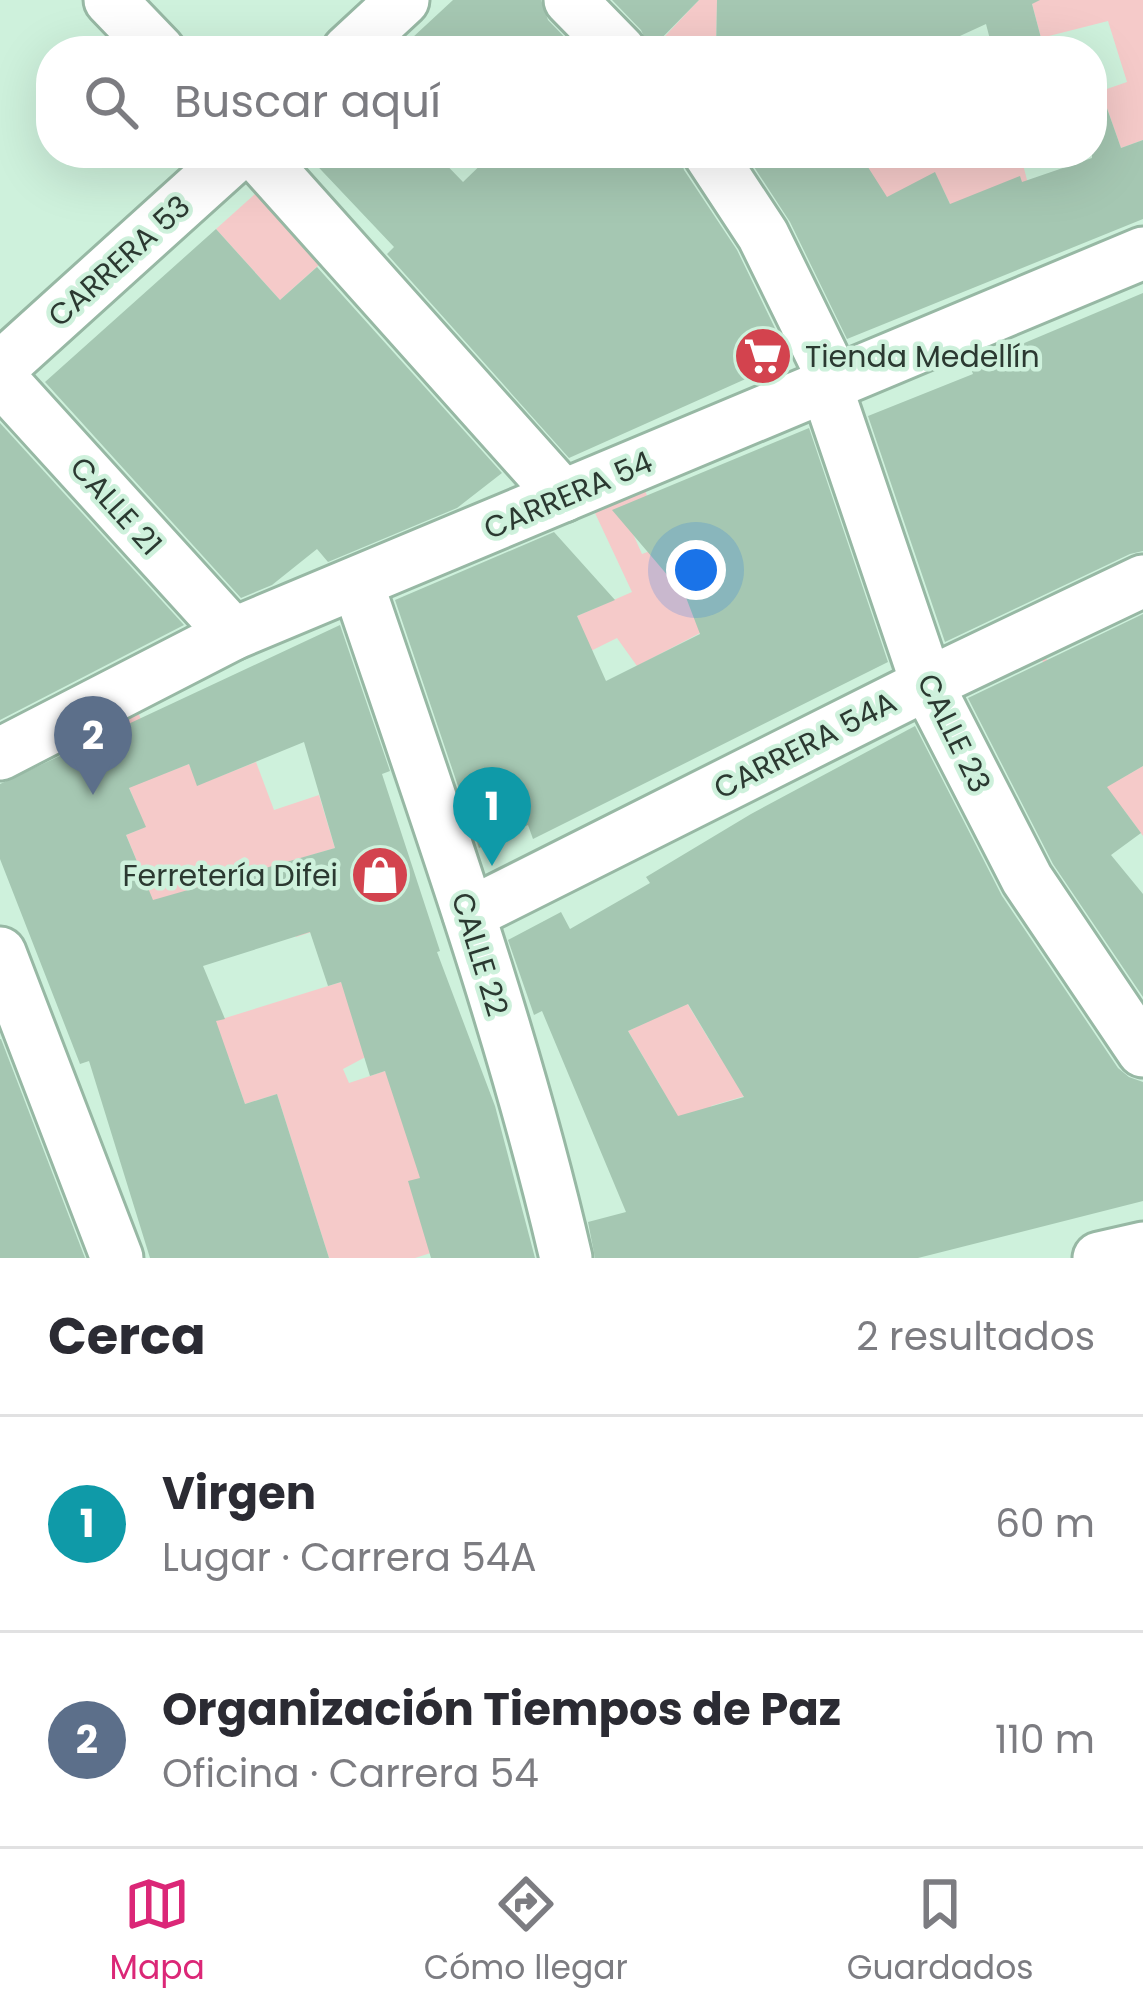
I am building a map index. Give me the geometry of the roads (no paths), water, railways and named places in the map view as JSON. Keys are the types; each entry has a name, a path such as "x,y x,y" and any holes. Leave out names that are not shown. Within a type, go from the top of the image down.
{"street":[{"path":"110,0 145,36"},
{"path":"364,36 403,0"},
{"path":"570,0 605,36"},
{"name":"CARRERA 53","path":"0,368 221,168"},
{"path":"269,168 563,496"},
{"name":"CALLE 23","path":"720,168 764,235 831,384 927,684 1027,879 1142,1048"},
{"name":"CARRERA 54","path":"0,754 232,634 1143,253"},
{"name":"CALLE 21","path":"0,378 232,634"},
{"name":"CARRERA 54A","path":"469,914 1143,580"},
{"name":"CALLE 22","path":"358,585 469,914 566,1258"},
{"path":"0,953 117,1258"},
{"path":"1099,1258 1143,1248"}],"place":[{"name":"Tienda Medellín","path":"763,356"},
{"name":"Organización Tiempos de Paz","path":"93,795"},
{"name":"Virgen","path":"492,866"},
{"name":"Ferretería Difei","path":"380,875"}]}
